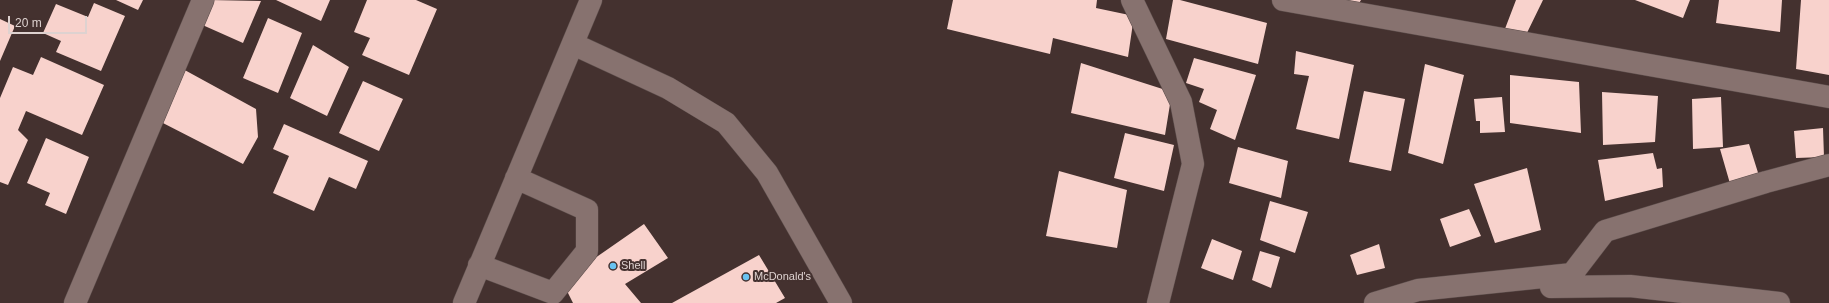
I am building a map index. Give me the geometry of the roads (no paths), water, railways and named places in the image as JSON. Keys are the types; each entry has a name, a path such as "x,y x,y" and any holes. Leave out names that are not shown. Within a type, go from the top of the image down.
{"street":[{"path":"75,303 203,0"},
{"path":"464,303 591,0"},
{"path":"1132,0 1181,102 1193,164 1158,303"},
{"path":"1283,0 1829,97"},
{"path":"573,44 668,88 726,123 767,173 841,303"},
{"path":"1375,303 1418,290 1572,274 1605,231 1829,165"},
{"path":"479,265 553,293 587,251 587,210 516,178"},
{"path":"1418,290 1630,286 1779,303"}],"place":[{"name":"Shell","path":"613,266"},
{"name":"McDonald's","path":"746,277"}]}
